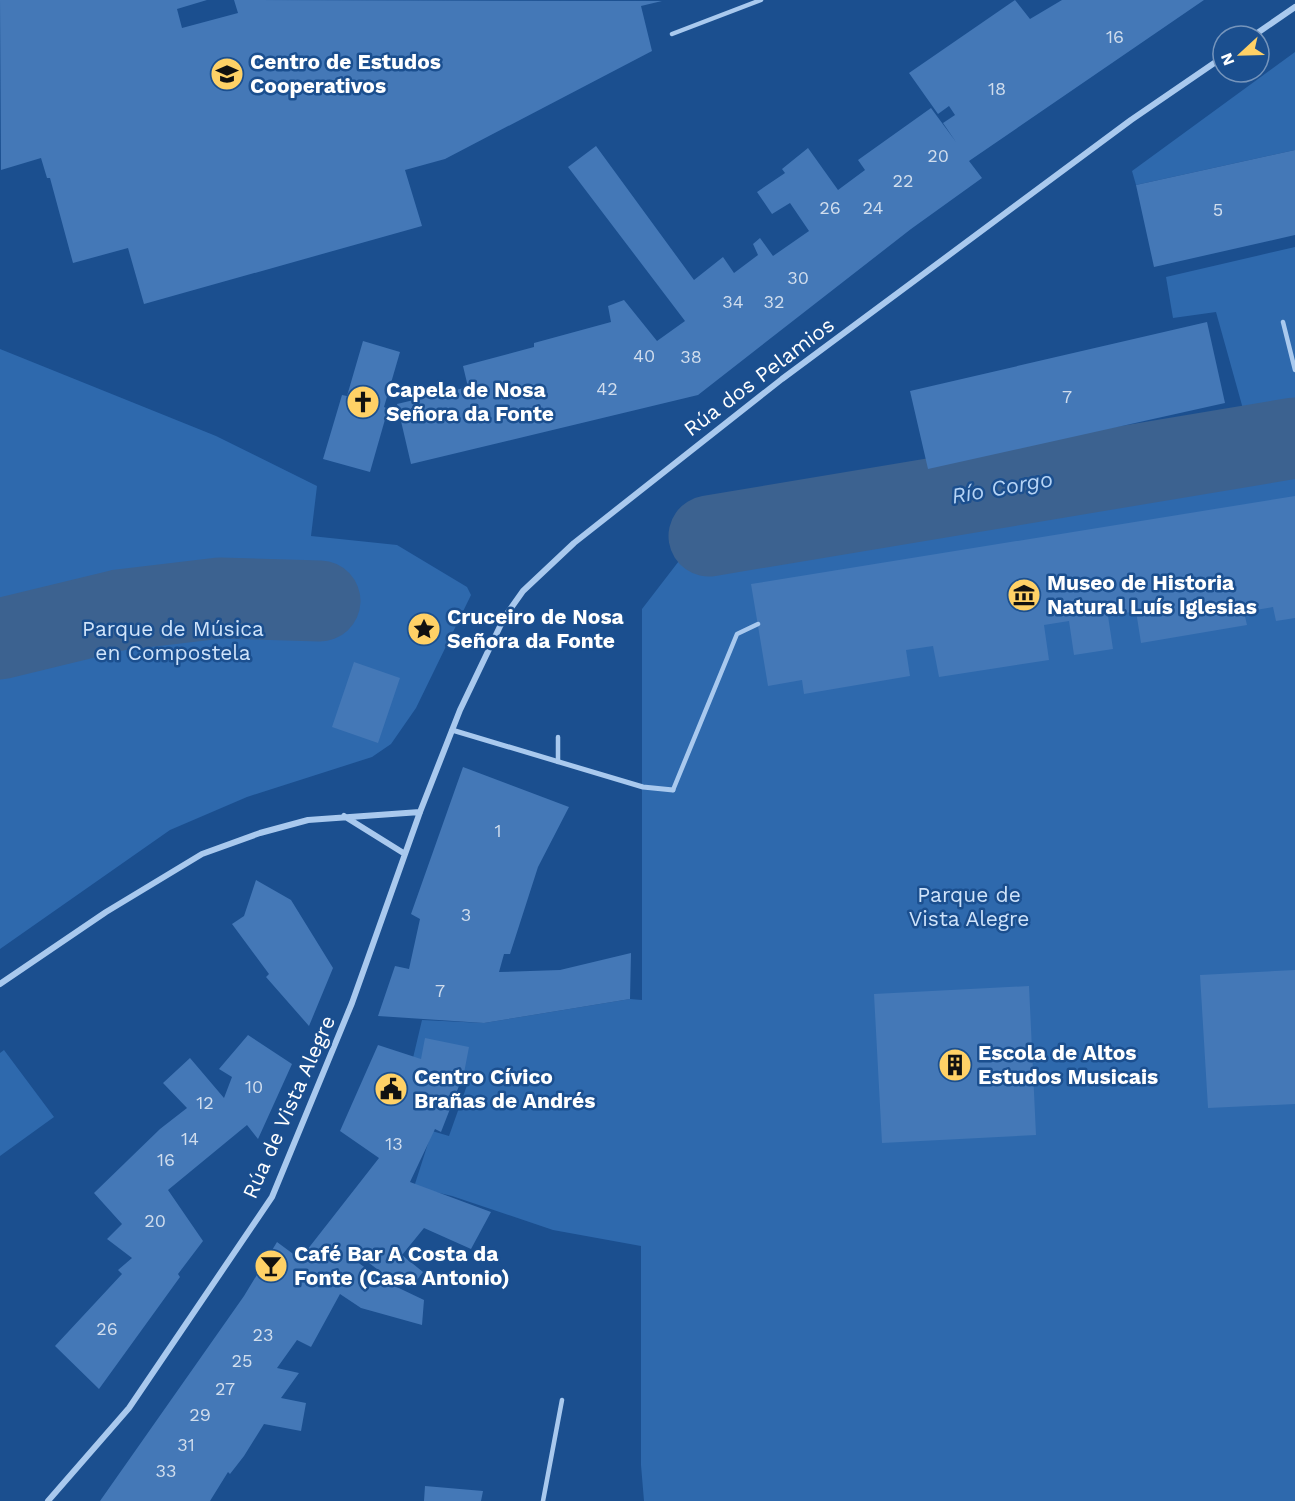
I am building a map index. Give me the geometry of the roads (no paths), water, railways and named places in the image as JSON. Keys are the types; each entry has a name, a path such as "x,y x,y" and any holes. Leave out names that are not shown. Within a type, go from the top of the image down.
{"street":[{"path":"1271,24 1295,8"},
{"name":"Rúa dos Pelamios","path":"420,812 452,730 504,618 523,591 557,558 653,479 782,379 1131,120 1211,65"},
{"path":"452,730 643,787 673,790"},
{"path":"0,984 106,912 202,854 260,833 308,820 420,812"},
{"name":"Rúa de Vista Alegre","path":"48,1501 129,1408 272,1197 352,1003 420,812"},
{"path":"343,816 405,854"}],"lane":[{"path":"672,34 761,0"},
{"path":"1283,322 1295,370"},
{"path":"673,790 737,634 758,624"},
{"path":"558,737 558,762"},
{"path":"543,1501 562,1400"}],"waterway":[{"name":"Río Corgo","path":"709,536 1295,438"},
{"name":"Río Corgo","path":"0,639 119,610 220,598 320,601"}],"place":[{"name":"Centro de Estudos Cooperativos","path":"227,74"},
{"name":"Capela de Nosa Señora da Fonte","path":"363,402"},
{"name":"Museo de Historia Natural Luís Iglesias","path":"1024,595"},
{"name":"Cruceiro de Nosa Señora da Fonte","path":"424,629"},
{"name":"Escola de Altos Estudos Musicais","path":"955,1065"},
{"name":"Centro Cívico Brañas de Andrés","path":"391,1089"},
{"name":"Café Bar A Costa da Fonte (Casa Antonio)","path":"271,1266"}],"park label":[{"name":"Parque de Música en Compostela","path":"173,641"},
{"name":"Parque de Vista Alegre","path":"969,907"}]}
